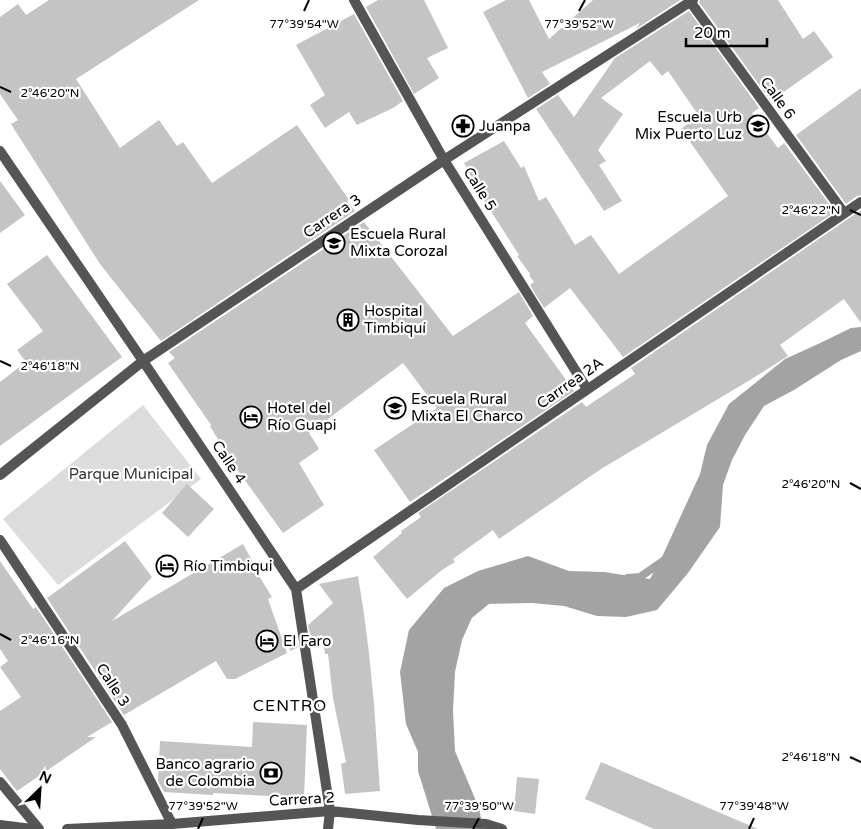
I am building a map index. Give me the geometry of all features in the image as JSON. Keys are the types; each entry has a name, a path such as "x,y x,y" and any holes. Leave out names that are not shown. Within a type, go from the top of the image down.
{"street":[{"name":"Calle 5","path":"354,0 444,160 587,389"},
{"name":"Carrera 3","path":"0,475 143,361 444,160 691,1"},
{"name":"Calle 6","path":"691,1 844,213"},
{"name":"Calle 4","path":"0,151 296,589 330,811 328,829"},
{"name":"Carrrea 2A","path":"296,589 861,202"},
{"name":"Calle 3","path":"0,540 122,725 172,827"},
{"path":"0,782 39,829"},
{"name":"Carrera 2","path":"67,829 172,827 330,811 418,820 486,824 502,829"},
{"path":"0,825 32,829"}],"green space":[{"name":"Parque Municipal","path":"143,405 201,479 58,585 3,519"}],"shaded area":[{"path":"861,327 861,351 841,360 794,390 764,406 745,435 732,460 723,485 720,527 688,573 657,610 626,617 597,616 564,606 532,603 478,604 462,640 455,672 453,711 455,751 479,808 483,829 436,829 418,771 418,752 406,724 400,672 409,630 444,588 478,571 528,556 569,571 604,572 650,579 700,474 707,445 729,404 785,359 851,328"}],"building":[{"path":"49,0 199,0 76,79 120,148 159,120 177,146 183,142 212,183 297,125 355,211 161,341 100,264 11,124 18,120 0,94 0,17 18,4 26,15"},
{"path":"378,0 424,0 448,48 427,58 439,78 414,94 366,7"},
{"path":"506,0 529,0 549,39 593,0 680,0 636,29 640,23 542,72 550,84 528,98 483,12"},
{"path":"700,0 778,0 803,39 814,31 833,57 771,101 699,2"},
{"path":"689,11 759,108 752,113 778,148 784,143 835,212 623,357 570,288 544,308 530,285 534,282 530,274 480,194 464,163 504,141 521,168 524,166 539,201 546,197 575,245 591,235 619,274 728,196 681,129 699,116 668,71 662,76 650,61 601,98 623,114 598,150 606,161 599,165 622,201 604,211 536,109 558,95 574,117 615,58"},
{"path":"354,14 403,101 393,108 357,125 349,112 325,128 310,105 325,95 296,45"},
{"path":"861,88 861,195 846,204 796,135"},
{"path":"0,181 25,215 0,233"},
{"path":"861,210 861,323 844,299 780,345 788,356 601,469 499,539 493,530 453,559 455,562 442,570 407,599 373,557 402,533 401,531 421,517 418,513 582,402 586,407 635,374 631,368"},
{"path":"364,222 453,336 519,292 533,316 525,323 574,391 410,502 374,450 437,408 403,363 309,433 319,449 299,463 324,505 283,533 231,461 211,425 168,363 175,358 169,352"},
{"path":"47,255 122,357 0,446 0,382 26,362 17,350 43,331 7,284"},
{"path":"187,484 214,509 188,537 162,513"},
{"path":"125,541 152,577 112,621 243,544 272,597 268,599 287,653 235,679 227,679 216,661 124,715 47,598"},
{"path":"0,561 33,609 36,607 112,722 87,737 96,737 17,791 0,769 0,711 21,697 0,667 8,661 0,649"},
{"path":"358,576 369,653 380,791 345,794 341,764 346,762 333,698 328,654 325,654 322,635 311,640 308,625 333,603 319,584"},
{"path":"296,636 298,647 291,651 286,645"},
{"path":"253,722 307,725 304,798 164,792 158,781 160,741 252,747"},
{"path":"601,762 758,829 654,829 585,799"},
{"path":"517,777 539,779 535,814 514,811"}],"waterway":[{"path":"628,578 640,577 666,559"},
{"path":"468,616 490,598"}],"place":[{"name":"Juanpa","path":"463,126"},
{"name":"Escuela Urb Mix Puerto Luz","path":"758,126"},
{"name":"Escuela Rural Mixta Corozal","path":"334,243"},
{"name":"Hospital Timbiquí","path":"348,320"},
{"name":"Escuela Rural Mixta El Charco","path":"395,408"},
{"name":"Hotel del Río Guapi","path":"251,417"},
{"name":"Río Timbiqui","path":"167,566"},
{"name":"El Faro","path":"267,641"},
{"name":"Banco agrario de Colombia","path":"271,773"}],"district":[{"name":"CENTRO","path":"290,705"}]}
